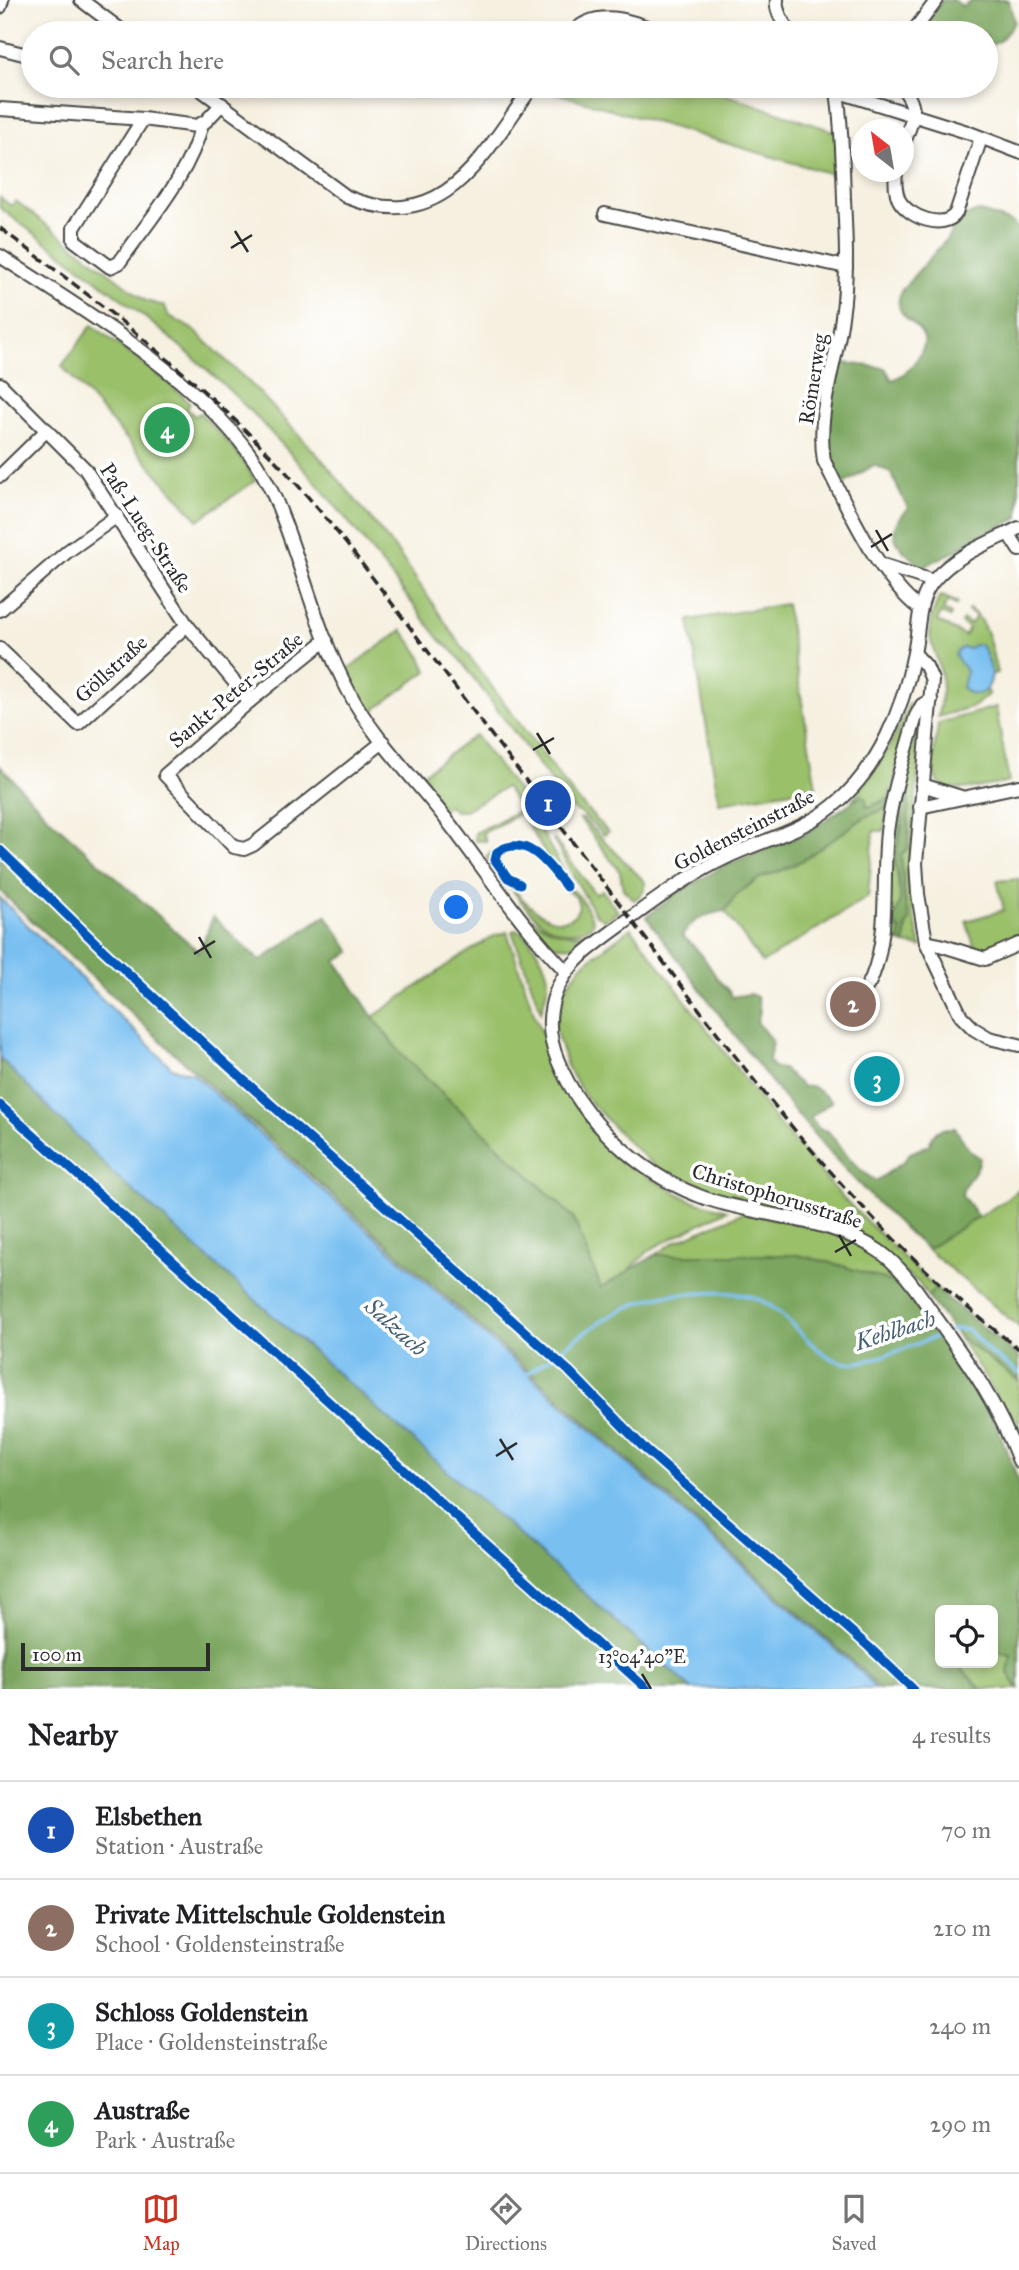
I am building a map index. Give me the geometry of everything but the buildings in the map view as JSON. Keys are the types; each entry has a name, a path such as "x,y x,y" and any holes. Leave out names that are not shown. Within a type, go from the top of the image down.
{"street":[{"path":"0,7 2,0"},
{"path":"81,0 109,21"},
{"path":"777,0 776,4 783,21"},
{"path":"921,21 937,0"},
{"path":"593,21 602,18 631,21"},
{"path":"0,48 21,53"},
{"path":"213,98 347,197 372,206 397,209 426,202 453,187 471,169 524,98"},
{"name":"Römerweg","path":"833,98 842,126 846,267 842,318 824,410 822,450 824,461 868,546 909,601 920,608"},
{"path":"861,98 1019,152"},
{"path":"912,98 912,119"},
{"path":"0,109 143,119 197,126 222,104"},
{"path":"143,119 74,228 74,240 110,267 119,263 187,165 197,146 202,124"},
{"path":"896,182 897,193 904,206 916,215 946,222 952,219 981,138"},
{"path":"605,214 846,267"},
{"path":"0,256 85,311 172,376 218,418 247,450 275,496 326,640 349,692 383,742 449,823 515,915 567,972"},
{"name":"Paß-Lueg-Straße","path":"0,384 85,469 187,625 250,701"},
{"path":"0,476 47,430"},
{"path":"0,610 68,551 117,516"},
{"path":"882,565 933,580 972,552 1013,531 1019,550"},
{"name":"Goldensteinstraße","path":"567,972 581,956 676,886 727,856 796,830 835,805 873,762 889,734 914,653 920,608 933,580"},
{"name":"Göllstraße","path":"0,649 78,724 187,625"},
{"name":"Sankt-Peter-Straße","path":"326,640 165,775 234,847 244,849 253,845 383,742"},
{"path":"914,653 926,666 932,680 916,863 926,942 961,1016 974,1029 989,1038 1019,1045"},
{"path":"851,1008 872,979 878,959 891,806 916,716 922,705 930,700"},
{"path":"922,785 961,798"},
{"path":"920,807 1019,786"},
{"path":"926,942 985,959 1019,944"},
{"name":"Christophorusstraße","path":"567,972 558,986 548,1027 554,1051 566,1079 601,1127 663,1180 699,1196 807,1222 862,1241 880,1251 895,1265 982,1381 1005,1425 1019,1461"}],"green space":[{"path":"943,0 954,0 962,6 975,0 1009,0 1014,22 998,41 998,21 926,21"},
{"path":"572,98 736,98 836,132 838,176"},
{"path":"0,197 11,206 16,201 146,301 165,306 168,315 195,331 256,389 325,463 397,551 462,647 576,798 608,832 604,835 581,813 571,808 454,652 440,640 360,536 304,469 245,405 162,331 0,208"},
{"path":"978,211 1012,222 1019,230 1019,518 970,540 924,568 903,551 896,540 896,525 908,508 890,472 874,465 842,485 827,455 826,431 837,362 885,368 892,380 906,372 917,359 924,347 924,337 900,310 899,300 903,288 946,240 960,218"},
{"path":"92,325 166,381 190,403 187,409 195,416 200,413 237,453 255,481 198,520 62,366"},
{"path":"939,597 958,603 956,605 948,601 943,610 951,614 950,617 941,613 937,621 965,636 969,628 961,623 963,620 971,624 976,616 968,611 969,609 976,615 988,637 997,673 992,674 985,690 989,694 974,706 938,717 942,691 941,672 930,638 931,619"},
{"path":"786,604 816,787 719,803 689,620"},
{"path":"402,630 419,653 427,671 370,713 345,671"},
{"path":"909,703 916,705 889,798 870,807 866,806 862,795 852,800 885,754"},
{"path":"996,707 1009,782 964,789 942,785 933,768 938,723"},
{"path":"923,712 910,864 913,912 921,947 905,944 906,912 901,855 908,848 909,789 898,795"},
{"path":"475,735 522,797 570,882 557,873 521,813 483,833 486,841 475,841 475,833 520,810 506,787 463,811 454,811 449,805 443,809 427,791 427,784 420,776"},
{"path":"0,766 48,817 199,952 213,917 260,961 326,915 351,952 336,961 373,1017 402,1055 573,1217 601,1288 655,1255 797,1255 836,1264 908,1287 973,1384 998,1428 1019,1482 1019,1689 1008,1673 1011,1655 998,1652 998,1605 935,1605 935,1668 961,1668 981,1689 878,1689 862,1670 174,1053 0,891"},
{"path":"909,789 908,848 901,855 904,898 910,920 906,926 905,944 899,942 901,930 896,928 893,917 900,898 895,860 902,827 898,795"},
{"path":"862,795 866,799 866,806 870,807 889,798 887,808 865,817 803,860 760,878 737,894 725,911 700,918 682,936 701,954 732,997 750,994 757,997 760,1011 757,1022 772,1041 769,1061 774,1068 783,1069 803,1087 812,1086 832,1101 810,1118 819,1129 828,1131 862,1171 876,1181 903,1162 910,1153 929,1145 935,1133 945,1129 955,1128 970,1151 980,1158 962,1195 978,1217 927,1249 849,1174 813,1133 646,917 682,890 724,866 805,834"},
{"path":"896,806 902,822 899,832 898,887 902,899 899,942 889,941 891,832"},
{"path":"887,808 884,831 874,831 868,897 762,963 725,911 737,894 760,877 803,860 865,817"},
{"path":"580,819 645,882 645,888 634,900 623,889 620,872"},
{"path":"554,839 595,894 602,890 618,912 605,920 595,914"},
{"path":"493,851 491,859 513,888 533,908 554,920 569,919 579,906 576,897 567,891 572,890 587,908 593,921 591,926 573,932 558,931 543,923 486,857"},
{"path":"1019,879 1019,941 993,951 976,951 966,921 1004,910 997,881"},
{"path":"524,914 541,925 568,934 588,933 619,918 585,942 565,946 545,939"},
{"path":"631,928 777,1122 843,1198 935,1288 928,1297 918,1282 826,1222 710,1192 657,1168 586,1098 567,1066 555,1028 564,990 582,965"},
{"path":"517,930 534,946 546,969 548,983 541,1012 512,931"},
{"path":"507,932 534,1013 565,1092 603,1137 648,1177 690,1200 727,1210 651,1249 626,1273 601,1288 573,1217 402,1055 373,1017 455,960 494,936"},
{"path":"0,1058 114,1174 692,1689 0,1689"},
{"path":"1019,1189 1019,1327 927,1249"},
{"path":"744,1212 806,1225 850,1240 877,1256 908,1287 836,1264 797,1255 655,1255 675,1242"},
{"path":"935,1288 1019,1357 1019,1381 957,1335 928,1297"},
{"path":"957,1335 1019,1381 1019,1443 991,1388"},
{"path":"998,1652 1011,1655 1008,1673 1018,1689 981,1689 961,1668 998,1668"}],"water":[{"path":"981,645 991,674 987,688 975,694 962,687 966,671 955,655 958,650"},
{"name":"Salzach","path":"0,898 172,1068 192,1073 861,1672 875,1689 692,1689 114,1174 0,1058"}],"waterway":[{"name":"Kehlbach","path":"525,1375 610,1317 628,1307 667,1295 726,1293 756,1298 773,1308 819,1350 841,1362 862,1362 877,1358 943,1334"},
{"name":"Kehlbach","path":"950,1331 968,1330 990,1353 1019,1373"}],"railway":[{"path":"0,228 116,317 191,379 295,482 353,553 716,1031 794,1129 877,1222 922,1266 1019,1349"}],"cycle path":[{"path":"520,884 508,878 495,860 497,852 508,847 528,848 545,861 566,887"},
{"path":"0,850 227,1065 569,1371 645,1449 913,1689"},
{"path":"0,1105 647,1689"}],"place":[{"name":"Austraße","path":"167,430"},
{"name":"Elsbethen","path":"548,803"},
{"name":"Private Mittelschule Goldenstein","path":"853,1004"},
{"name":"Schloss Goldenstein","path":"877,1079"}]}
